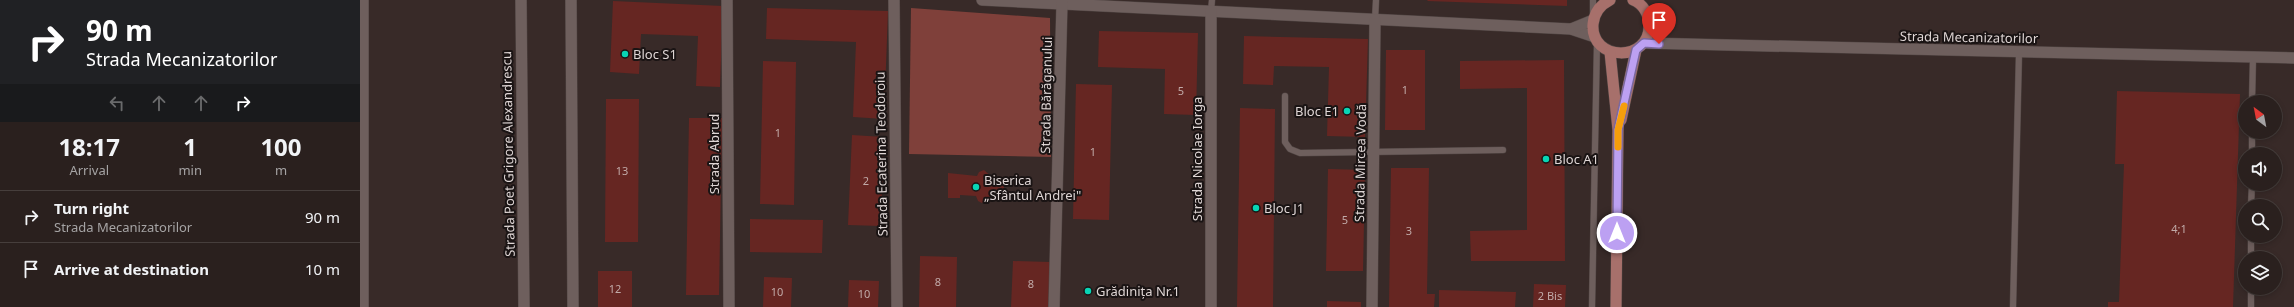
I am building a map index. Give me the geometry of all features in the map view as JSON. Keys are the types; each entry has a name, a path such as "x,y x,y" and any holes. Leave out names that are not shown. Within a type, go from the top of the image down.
{"main road":[{"path":"1607,1 1593,18 1596,39 1610,52 1619,54 1640,47"},
{"path":"1618,130 1640,47 1648,36 1649,20 1638,1"},
{"path":"1610,52 1618,130 1616,307"}],"street":[{"path":"362,0 363,307"},
{"name":"Strada Poet Grigore Alexandrescu","path":"521,0 524,307"},
{"path":"572,0 573,307"},
{"name":"Strada Abrud","path":"728,0 729,307"},
{"name":"Strada Ecaterina Teodoroiu","path":"894,0 897,307"},
{"path":"982,0 1062,3 1093,2 1212,5 1375,20 1571,29 1596,39"},
{"name":"Strada Bărăganului","path":"1054,307 1062,3"},
{"name":"Strada Nicolae Iorga","path":"1211,307 1212,5"},
{"path":"1571,29 1593,18"},
{"name":"Strada Mircea Vodă","path":"1372,307 1375,20"},
{"name":"Strada Mecanizatorilor","path":"1640,47 2019,52 2294,58"}],"lane":[{"path":"1375,20 1376,0"},
{"path":"1593,0 1593,18"},
{"path":"1592,307 1596,39"},
{"path":"2013,307 2019,52"},
{"path":"2252,95 2253,57"},
{"path":"1285,96 1285,142 1290,149 1300,153 1503,150"},
{"path":"2251,295 2251,307"}],"shaded area":[{"path":"911,8 1050,18 1051,157 909,154"}],"building":[{"path":"1567,0 1567,6 1427,1"},
{"name":"Bloc S1","path":"613,1 723,6 720,87 696,86 698,36 641,34 639,74 610,72"},
{"path":"767,8 888,11 884,119 853,117 856,42 766,39"},
{"path":"1099,31 1198,33 1196,115 1164,114 1165,69 1098,67"},
{"name":"Bloc E1","path":"1244,36 1368,39 1365,137 1327,136 1329,67 1274,66 1273,85 1243,84"},
{"path":"1386,50 1425,50 1425,130 1385,130"},
{"name":"Bloc A1","path":"1564,60 1565,261 1471,261 1470,231 1527,230 1527,88 1460,89 1460,61"},
{"path":"763,61 796,62 794,205 760,204"},
{"path":"1076,84 1112,85 1109,220 1073,219"},
{"path":"2117,91 2240,94 2238,95 2239,139 2233,307 2108,307 2108,302 2119,302 2124,164 2115,164"},
{"path":"606,99 639,99 638,242 605,242"},
{"name":"Bloc J1","path":"1240,108 1275,109 1273,307 1237,307"},
{"path":"689,118 722,118 719,295 686,295"},
{"path":"852,135 884,137 881,226 848,225"},
{"path":"1391,168 1429,168 1427,294 1435,294 1434,307 1389,307"},
{"path":"1328,169 1365,170 1363,271 1326,271"},
{"name":"Biserica „Sfântul Andrei\"","path":"984,170 993,178 1000,179 1004,184 1004,191 999,196 992,196 982,203 978,201 976,196 960,195 960,198 948,198 948,173 977,176 979,172"},
{"path":"750,219 823,220 822,253 750,252"},
{"path":"920,256 957,257 956,307 919,307"},
{"path":"1013,261 1050,262 1049,307 1011,307"},
{"path":"598,271 632,271 632,307 598,307"},
{"path":"764,277 792,278 791,307 763,307"},
{"path":"849,280 879,281 878,307 848,307"},
{"path":"1534,284 1566,285 1565,307 1533,307"},
{"path":"1439,290 1516,292 1515,307 1439,307"},
{"path":"1327,301 1361,302 1361,307 1327,307"}],"slow traffic":[{"path":"1618,147 1618,130 1624,106"}],"place":[{"name":"Bloc S1","path":"625,54"},
{"name":"Bloc E1","path":"1347,111"},
{"name":"Bloc A1","path":"1546,159"},
{"name":"Biserica „Sfântul Andrei\"","path":"976,187"},
{"name":"Bloc J1","path":"1256,208"},
{"name":"Grădinița Nr.1","path":"1088,291"}],"route":[{"path":"1617,233 1618,130 1636,50 1644,43 1659,44"}]}
